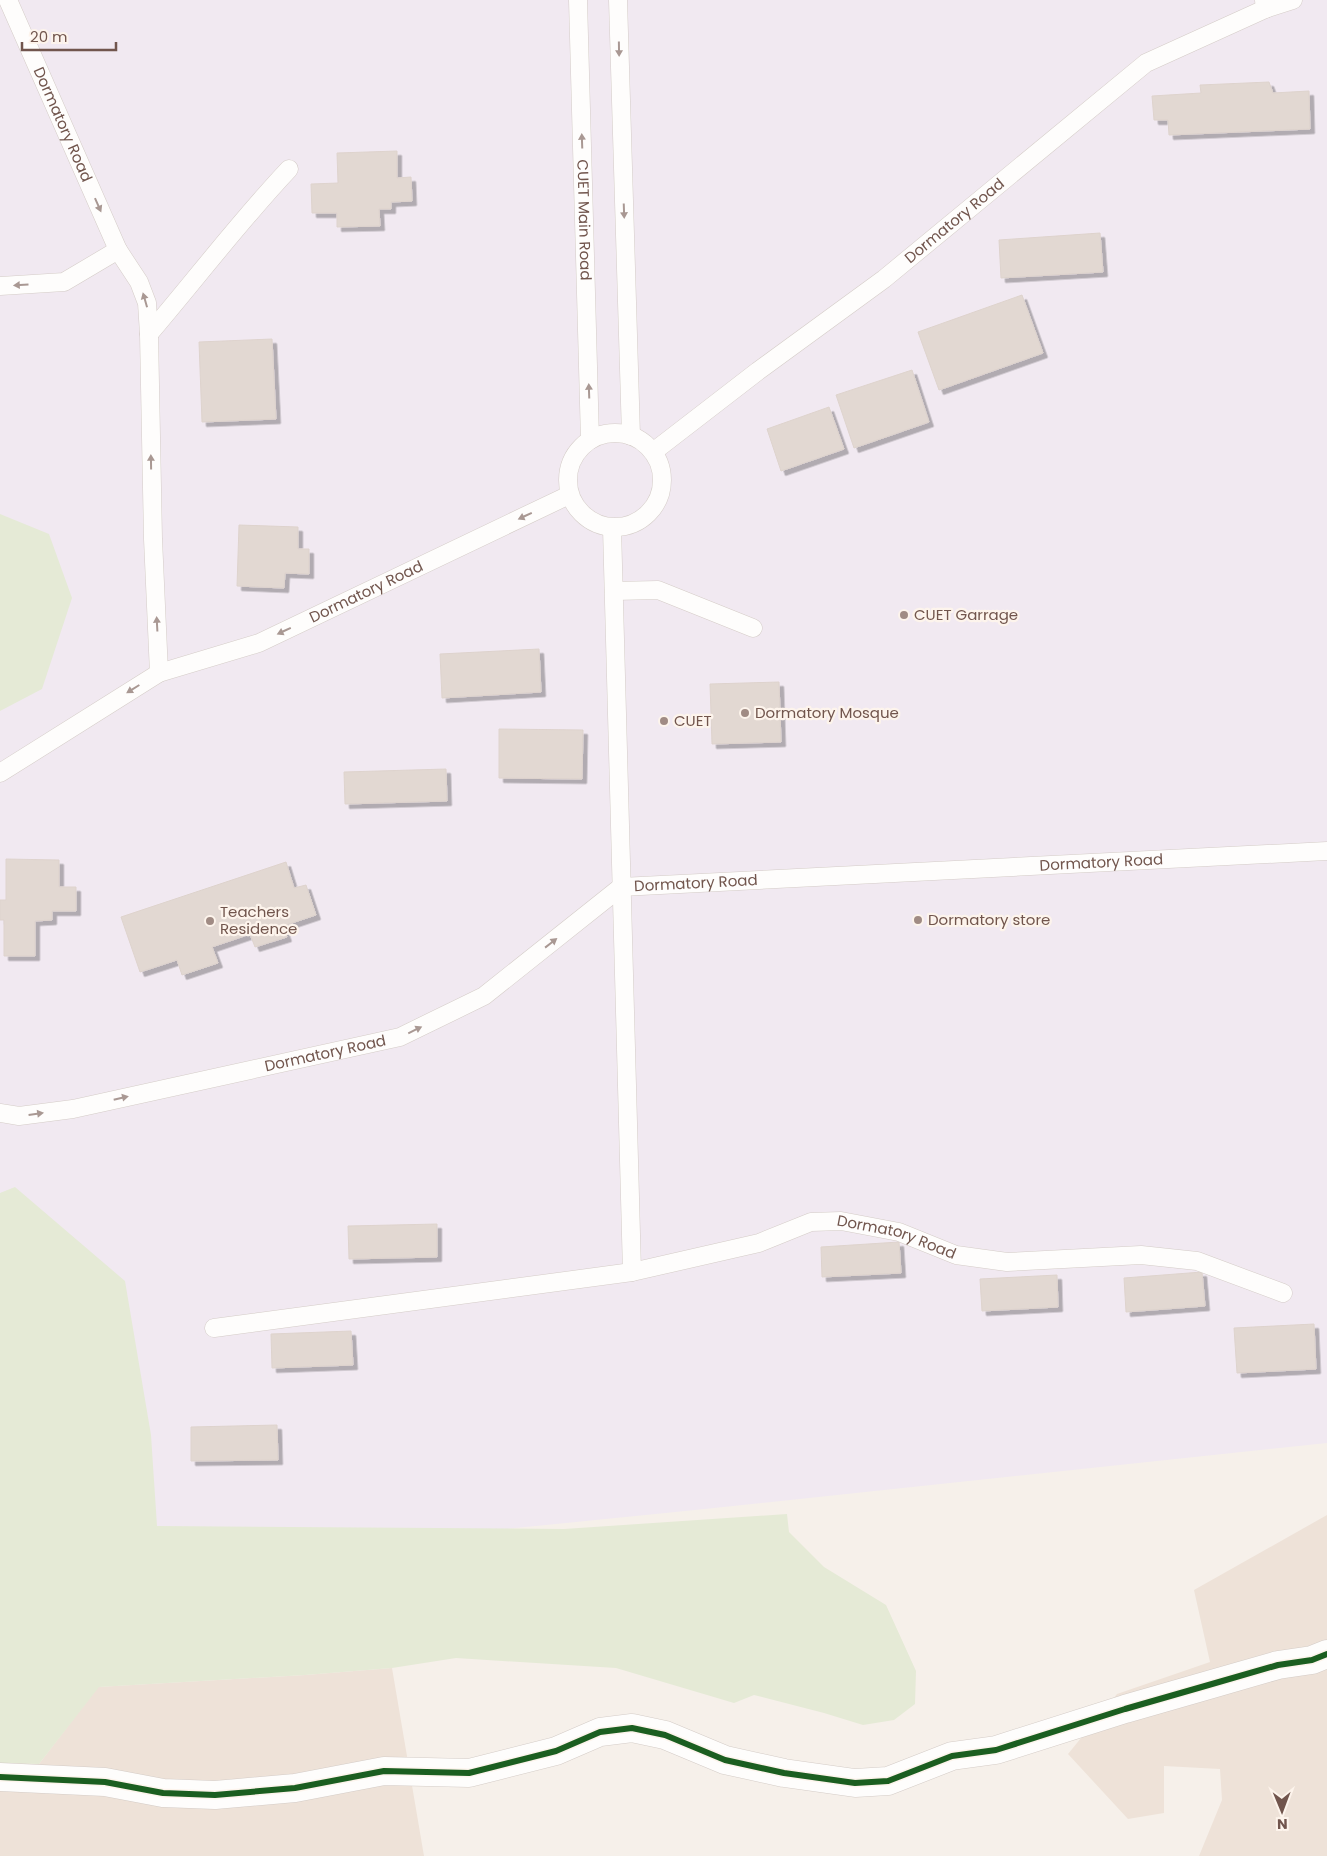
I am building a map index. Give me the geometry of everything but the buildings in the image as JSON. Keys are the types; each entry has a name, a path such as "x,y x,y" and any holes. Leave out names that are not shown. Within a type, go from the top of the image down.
{"street":[{"path":"0,1777 105,1782 162,1793 215,1795 295,1788 384,1771 469,1773 556,1751 600,1732 632,1728 665,1735 725,1760 784,1773 855,1783 888,1780 952,1756 996,1750 1202,1686 1278,1665 1312,1660 1327,1654"}],"lane":[{"name":"Dormatory Road","path":"8,0 118,250 138,282 147,303 153,539 159,673"},
{"name":"CUET Main Road","path":"578,0 590,440"},
{"path":"618,0 631,436"},
{"name":"Dormatory Road","path":"653,452 758,371 884,279 1146,63 1265,5 1293,0"},
{"path":"149,334 250,210 288,169"},
{"path":"0,286 64,282 118,250"},
{"path":"617,433 631,436 643,442 653,452 660,466 662,481 660,496 652,510 641,520 627,526 612,528 598,525 586,518 576,508 569,495 567,483 568,470 572,458 590,440 603,434 617,433"},
{"name":"Dormatory Road","path":"0,774 159,673 259,643 569,495"},
{"path":"612,528 632,1272"},
{"path":"614,591 658,590 753,628"},
{"name":"Dormatory Road","path":"0,1113 19,1116 73,1109 400,1037 484,996 621,887 1327,851"},
{"name":"Dormatory Road","path":"214,1328 632,1272 759,1243 811,1222 841,1221 898,1232 956,1255 1007,1262 1140,1255 1197,1262 1282,1293"}],"shaded area":[{"name":"CUET","path":"0,0 1327,0 1327,1443 695,1510 0,1580"},
{"path":"1327,1515 1327,1856 1199,1856 1222,1800 1220,1769 1164,1766 1164,1813 1128,1819 1068,1754 1117,1694 1210,1662 1194,1590"},
{"path":"392,1668 424,1856 0,1856 0,1763 39,1764 98,1687"}],"green space":[{"path":"0,514 49,534 72,598 42,689 0,711"},
{"path":"15,1187 125,1281 151,1435 157,1526 564,1529 787,1514 789,1532 824,1567 886,1605 916,1671 915,1704 894,1720 863,1725 754,1695 734,1703 616,1668 456,1658 392,1668 99,1687 39,1764 0,1763 0,1193"}],"cycle path":[{"path":"0,1777 105,1782 163,1793 215,1795 295,1788 384,1771 469,1773 556,1751 600,1732 632,1728 665,1735 725,1760 784,1773 855,1783 888,1781 952,1756 996,1750 1125,1709 1278,1665 1312,1660 1327,1654"}],"place":[{"name":"CUET Garrage","path":"904,615"},
{"name":"Dormatory Mosque","path":"745,713"},
{"name":"CUET","path":"664,721"},
{"name":"Dormatory store","path":"918,920"},
{"name":"Teachers Residence","path":"210,921"}]}
